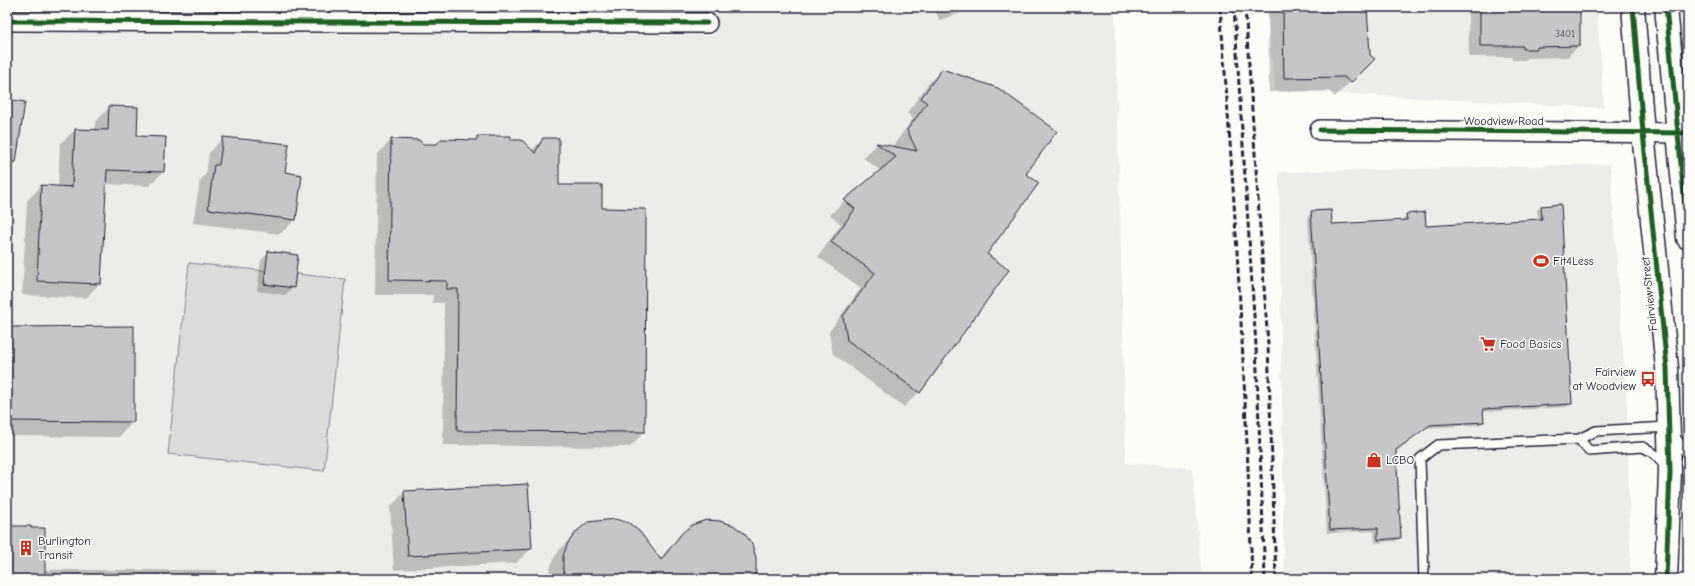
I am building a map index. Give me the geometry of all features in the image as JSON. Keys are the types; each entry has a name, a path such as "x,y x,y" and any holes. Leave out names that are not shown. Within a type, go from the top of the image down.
{"main road":[{"name":"Fairview Street","path":"1633,7 1667,368 1670,471 1666,579"},
{"path":"1666,7 1683,133 1688,238"}],"street":[{"path":"7,21 707,23"},
{"name":"Woodview Road","path":"1320,130 1683,133"}],"lane":[{"path":"1424,579 1420,460 1438,445 1579,439 1596,431 1668,427 1688,456"},
{"path":"1579,439 1589,451 1643,447 1658,456 1670,471"}],"shaded area":[{"path":"7,7 1115,7 1126,463 1192,468 1202,579 7,579"},
{"path":"1267,7 1597,7 1604,108 1275,90"},
{"path":"1610,164 1627,409 1631,579 1284,579 1279,172"},
{"path":"189,263 345,279 324,471 168,454"}],"building":[{"path":"1283,7 1367,7 1370,55 1375,59 1351,83 1344,77 1284,78"},
{"path":"1480,7 1580,7 1580,46 1537,47 1537,49 1523,49 1523,46 1480,46"},
{"path":"942,69 998,88 1057,131 1026,174 1039,183 987,254 1009,270 920,393 847,340 843,316 875,273 831,242 855,209 844,200 896,157 876,143 917,151 907,130 927,103 921,98"},
{"path":"7,99 25,102 16,162 7,162"},
{"path":"109,106 138,107 137,136 166,137 164,172 107,170 101,284 37,281 41,185 72,187 75,129 108,130"},
{"path":"477,136 511,136 511,140 522,140 535,153 543,138 559,138 559,185 602,185 602,208 646,209 645,432 457,431 458,289 447,289 447,281 389,280 391,139 419,140 423,144 437,144 441,139 477,140"},
{"path":"223,137 289,144 285,172 302,175 296,220 208,209 214,165 219,165"},
{"path":"1561,204 1572,404 1483,409 1484,422 1430,425 1396,450 1401,538 1378,540 1378,528 1330,530 1311,211 1331,210 1332,224 1407,220 1406,214 1425,212 1426,226 1542,219 1541,206"},
{"path":"268,251 298,255 294,288 264,284"},
{"path":"134,326 134,422 7,421 7,327"},
{"path":"528,484 532,549 408,556 404,491"},
{"path":"615,519 629,523 640,532 661,560 682,533 692,525 706,520 720,521 733,525 744,533 752,544 756,558 756,571 754,579 566,579 563,570 563,556 568,543 577,531 588,522"},
{"path":"7,526 31,526 31,528 45,528 45,579 7,579"}],"railway":[{"path":"1220,7 1239,293 1247,436 1252,579"},
{"path":"1234,7 1256,346 1265,579"},
{"path":"1245,7 1268,345 1276,579"}],"cycle path":[{"path":"1633,7 1643,133 1667,368 1670,471 1666,579"},
{"path":"1666,7 1688,238"},
{"path":"7,21 707,23"},
{"path":"1320,130 1688,133"}],"place":[{"name":"Fit4Less","path":"1541,261"},
{"name":"Food Basics","path":"1488,344"},
{"name":"Fairview at Woodview","path":"1648,379"},
{"name":"LCBO","path":"1374,460"},
{"name":"Burlington Transit","path":"26,548"}]}
